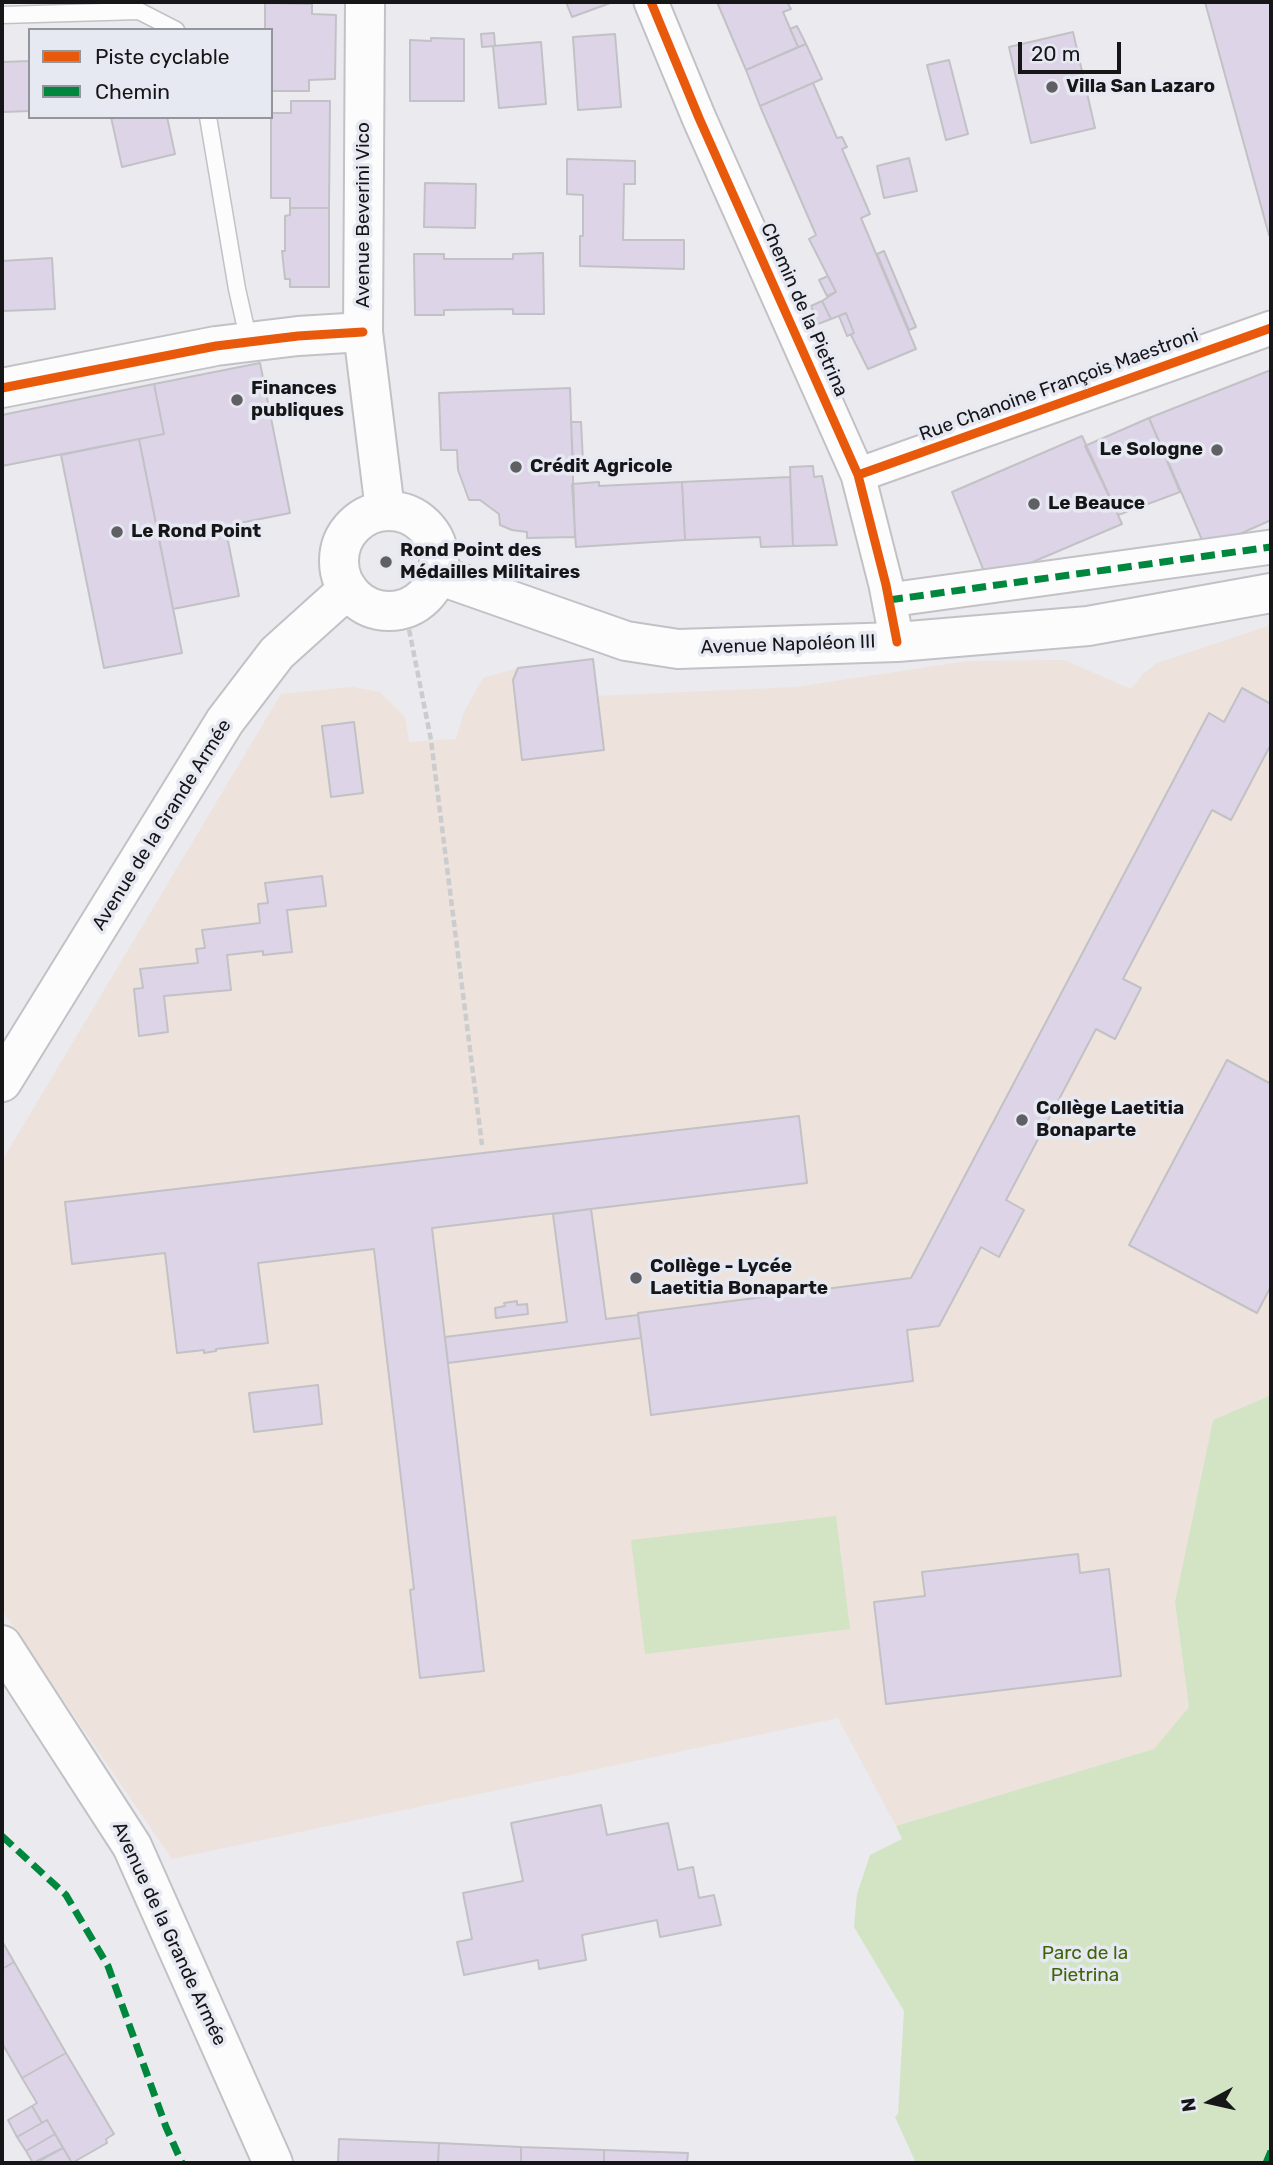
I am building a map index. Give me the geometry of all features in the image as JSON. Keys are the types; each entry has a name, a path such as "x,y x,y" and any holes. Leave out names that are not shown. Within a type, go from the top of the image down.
{"main road":[{"name":"Avenue Beverini Vico","path":"365,2 363,332 385,510"},
{"path":"2,388 216,346 363,332"},
{"path":"385,510 399,511 424,524 433,534 438,547 438,575 431,590 420,602 389,612 373,609 359,601 348,589 340,573 339,556 344,539 354,525 368,515 385,510"},
{"name":"Avenue Napoléon III","path":"438,575 626,641 678,649 913,640 1088,626 1271,593"},
{"name":"Avenue de la Grande Armée","path":"2,1082 225,721 277,653 348,589"},
{"name":"Avenue de la Grande Armée","path":"2,1645 132,1846 273,2163"}],"street":[{"name":"Chemin de la Pietrina","path":"651,2 858,475 889,600 913,640"},
{"name":"Rue Chanoine François Maestroni","path":"858,475 1271,328"},
{"path":"889,600 1271,547"},
{"path":"913,640 922,595"}],"lane":[{"path":"2,15 139,11 172,28"},
{"path":"208,119 236,289 249,342"}],"path":[{"path":"405,609 431,740 482,1145"}],"shaded area":[{"name":"Collège - Lycée Laetitia Bonaparte","path":"1271,625 1271,1395 1213,1420 1175,1602 1189,1707 1154,1749 896,1826 838,1718 172,1859 2,1610 2,1161 281,694 352,687 380,692 405,717 409,742 456,739 464,712 483,678 518,668 593,659 598,696 796,687 968,661 1064,660 1131,689 1143,674 1157,663"}],"green space":[{"name":"Parc de la Pietrina","path":"1271,1395 1271,2163 916,2163 895,2117 898,2114 904,2011 854,1927 857,1894 870,1855 902,1839 896,1826 1154,1749 1189,1707 1175,1602 1213,1420"},
{"path":"836,1516 850,1629 645,1654 631,1540"}],"building":[{"path":"566,2 613,2 572,17"},
{"path":"717,2 787,2 791,9 783,12 798,47 746,70"},
{"path":"1205,2 1271,2 1269,235"},
{"path":"265,3 312,4 312,14 336,15 335,79 309,80 309,91 273,91 273,28 265,28"},
{"path":"797,26 806,44 798,47 790,29"},
{"name":"Villa San Lazaro","path":"1073,32 1095,128 1031,143 1009,47"},
{"path":"494,33 495,46 482,47 481,34"},
{"path":"615,34 621,107 578,110 573,37"},
{"path":"431,38 464,39 464,101 410,101 410,40 431,41"},
{"path":"541,42 546,104 499,108 493,46"},
{"path":"806,44 822,79 760,106 746,70"},
{"path":"949,60 968,134 946,140 927,65"},
{"path":"28,61 28,111 2,112 2,62"},
{"path":"813,83 837,138 842,137 847,147 842,149 870,214 861,218 916,349 868,369 851,335 854,333 846,313 831,319 822,301 836,292 809,239 816,235 760,106"},
{"path":"291,101 330,101 329,208 290,208 290,198 271,198 271,119 273,113 291,113"},
{"path":"111,119 167,119 175,154 122,167"},
{"path":"909,158 917,191 884,198 877,166"},
{"path":"567,159 635,161 635,184 624,184 623,240 684,240 684,269 580,266 583,195 567,194"},
{"path":"425,183 476,184 475,228 424,227"},
{"path":"290,208 329,208 329,287 290,287 290,279 285,279 282,251 285,251 285,216 290,215"},
{"path":"884,251 916,327 909,330 877,254"},
{"path":"543,253 544,314 513,314 513,309 444,310 444,315 415,315 414,254 444,254 444,259 513,259 513,254"},
{"path":"52,258 55,309 2,311 2,261"},
{"path":"828,276 836,292 827,296 819,280"},
{"path":"822,301 831,319 818,324 811,306"},
{"path":"846,313 854,333 847,336 839,316"},
{"path":"260,363 290,513 225,526 239,596 173,609 139,439 164,434 154,384"},
{"name":"Le Sologne","path":"1271,370 1271,520 1206,549 1149,418"},
{"path":"154,384 164,434 2,466 2,415"},
{"name":"Crédit Agricole","path":"570,388 575,537 527,538 527,532 500,525 499,514 480,500 469,500 458,470 457,450 441,450 439,393"},
{"path":"1149,418 1180,492 1118,515 1085,446"},
{"path":"571,422 581,422 583,462 573,463"},
{"name":"Le Beauce","path":"1082,436 1122,524 988,581 952,492"},
{"name":"Le Rond Point","path":"139,439 182,653 104,668 61,455"},
{"path":"813,466 814,477 822,476 837,545 793,546 790,467"},
{"path":"790,477 793,546 761,547 760,537 685,540 682,482"},
{"path":"599,482 599,486 682,482 685,540 576,547 572,484"},
{"path":"593,659 604,750 522,760 513,680 518,668"},
{"name":"Collège Laetitia Bonaparte","path":"1242,688 1271,704 1271,744 1231,820 1212,810 1123,979 1141,988 1115,1039 1096,1029 1006,1200 1024,1210 999,1257 981,1247 939,1326 907,1330 913,1381 651,1415 638,1313 911,1278 1209,713 1224,722"},
{"path":"354,722 363,793 331,797 322,726"},
{"path":"322,876 326,906 287,910 292,952 263,955 263,951 227,955 231,990 164,996 168,1032 139,1036 134,989 143,988 140,969 198,963 196,949 205,948 202,930 260,923 258,904 268,903 265,883"},
{"path":"1227,1060 1271,1084 1271,1286 1257,1313 1129,1245"},
{"path":"799,1116 807,1183 432,1228 484,1671 420,1678 410,1590 414,1589 374,1249 258,1263 268,1343 204,1353 204,1350 177,1353 165,1253 72,1264 65,1202"},
{"path":"591,1209 606,1319 638,1315 641,1338 448,1363 445,1337 567,1322 553,1214"},
{"path":"517,1301 517,1305 527,1304 528,1314 496,1318 495,1308"},
{"path":"318,1385 322,1424 254,1432 249,1393"},
{"path":"1078,1554 1080,1573 1109,1569 1121,1676 886,1704 874,1602 925,1596 922,1572"},
{"path":"601,1805 607,1835 668,1823 678,1870 693,1867 699,1898 714,1895 721,1925 660,1937 657,1920 582,1935 586,1960 539,1969 538,1960 464,1975 457,1942 472,1939 463,1893 523,1881 511,1823"},
{"path":"2,1941 14,1962 2,1969"},
{"path":"14,1962 66,2053 22,2078 2,2043 2,1969"},
{"path":"66,2053 114,2134 106,2139 107,2143 72,2163 47,2120 42,2123 32,2106 37,2103 22,2078"},
{"path":"32,2106 42,2123 17,2137 8,2120"},
{"path":"47,2120 55,2134 26,2151 17,2137"},
{"path":"55,2134 63,2148 33,2163 26,2151"},
{"path":"339,2139 439,2143 438,2163 338,2163"},
{"path":"439,2143 521,2147 521,2163 438,2163"},
{"path":"521,2147 604,2150 604,2163 521,2163"},
{"path":"63,2148 72,2163 36,2163"},
{"path":"604,2150 688,2153 687,2163 604,2163"}],"marked path":[{"path":"889,600 1271,547"},
{"path":"2,1836 66,1895 108,1966 166,2127 182,2163"},
{"path":"1266,2163 1271,2151"}],"cycle path":[{"path":"651,2 699,118 858,475 886,585 897,642"},
{"path":"858,475 1271,328"},
{"path":"2,388 216,346 298,336 363,332"}],"place":[{"name":"Villa San Lazaro","path":"1052,87"},
{"name":"Finances publiques","path":"237,400"},
{"name":"Le Sologne","path":"1217,450"},
{"name":"Crédit Agricole","path":"516,467"},
{"name":"Le Beauce","path":"1034,504"},
{"name":"Le Rond Point","path":"117,532"},
{"name":"Rond Point des Médailles Militaires","path":"386,562"},
{"name":"Collège Laetitia Bonaparte","path":"1022,1120"},
{"name":"Collège - Lycée Laetitia Bonaparte","path":"636,1278"}]}
